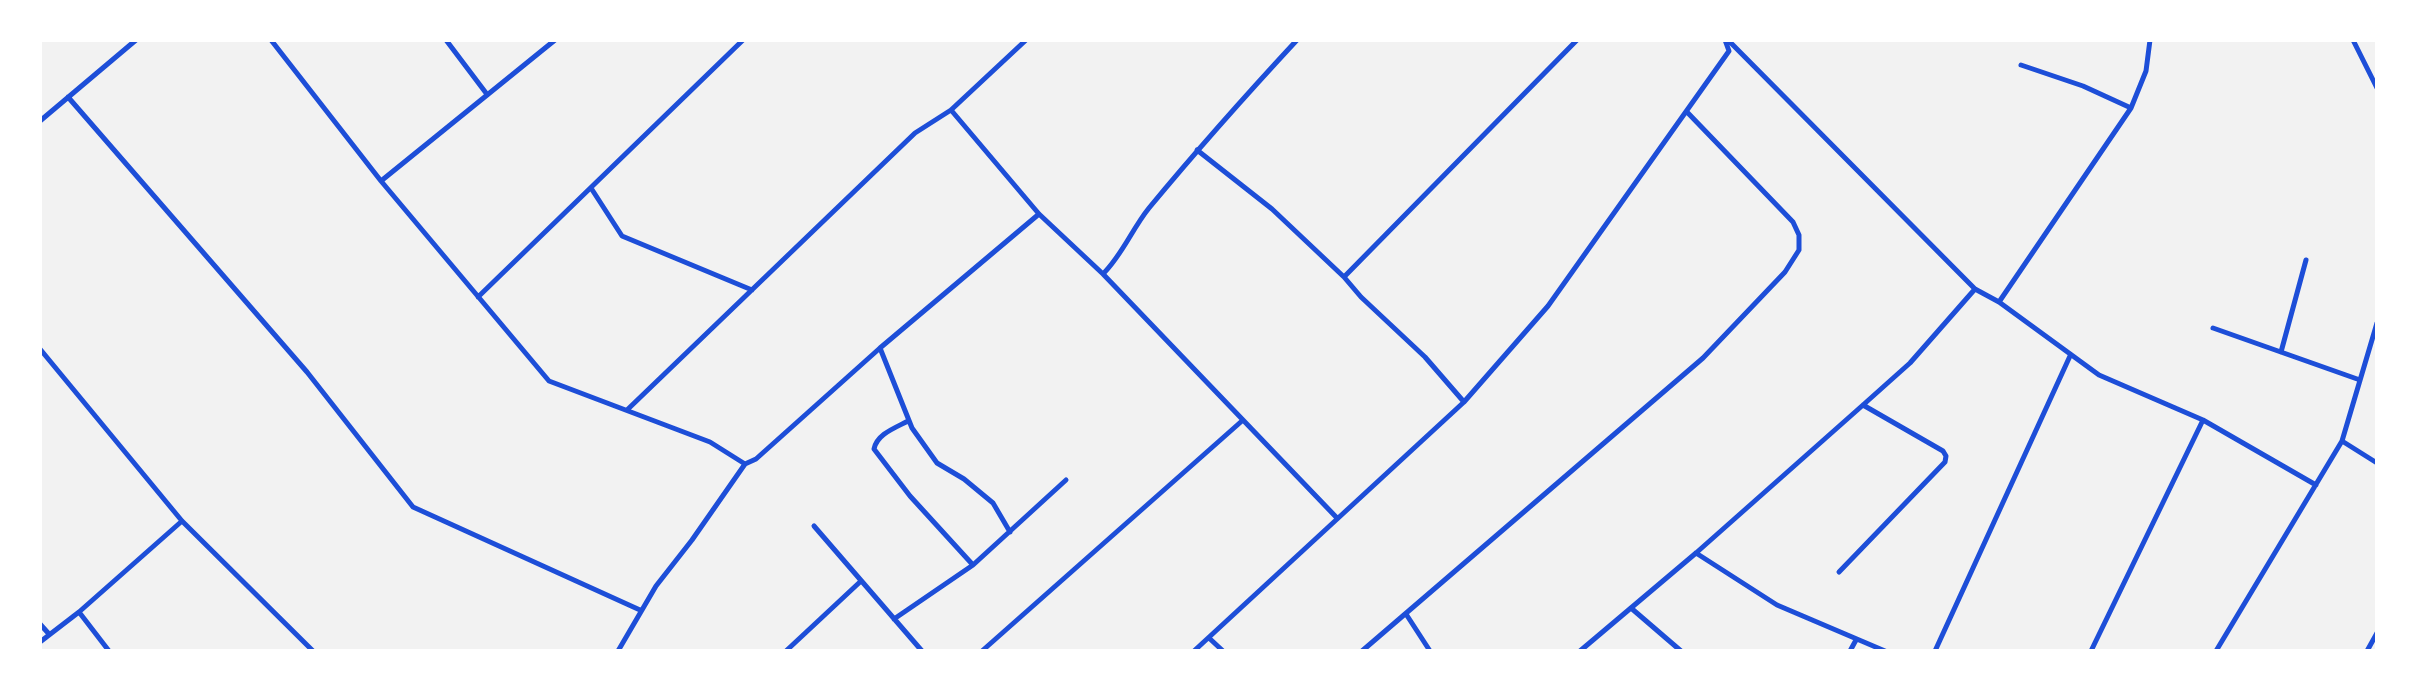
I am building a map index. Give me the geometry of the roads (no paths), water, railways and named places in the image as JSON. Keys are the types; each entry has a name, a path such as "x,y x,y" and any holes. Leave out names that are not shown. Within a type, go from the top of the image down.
{"street":[{"path":"40,121 136,40"},
{"path":"271,40 381,181 549,381 710,442 745,464"},
{"path":"446,40 486,94"},
{"path":"381,181 555,40"},
{"path":"478,297 743,40"},
{"path":"627,410 915,133 951,110 1026,40"},
{"path":"1103,274 1119,258 1140,220 1197,150 1297,40"},
{"path":"1344,277 1577,40"},
{"path":"1194,651 1464,402 1548,306 1729,51 1726,40"},
{"path":"1726,40 1975,289 1999,302 2070,356 2115,384 2203,420 2316,485"},
{"path":"1999,302 2131,108 2146,71 2150,40"},
{"path":"2353,40 2377,88"},
{"path":"2021,65 2083,86 2131,108"},
{"path":"68,97 307,372 413,507 640,610"},
{"path":"951,110 1039,214 1103,274 1337,518"},
{"path":"1362,651 1703,358 1785,272 1799,250 1799,235 1793,222 1687,112"},
{"path":"1197,150 1272,209 1425,357 1464,402"},
{"path":"591,188 622,236 752,290"},
{"path":"618,651 640,610 745,464 756,459 880,348 1039,214"},
{"path":"2281,352 2306,260"},
{"path":"1580,651 1696,553 1910,363 1975,289"},
{"path":"2218,650 2342,441 2377,323"},
{"path":"2213,328 2360,380"},
{"path":"880,348 908,421 937,463 964,479 993,503 1010,532"},
{"path":"40,349 182,521 313,651"},
{"path":"1935,651 2070,356"},
{"path":"1839,572 1945,462 1946,456 1943,451 1863,405"},
{"path":"982,651 1243,420"},
{"path":"2091,651 2203,420"},
{"path":"908,421 880,437 874,449 910,496 973,565"},
{"path":"2342,441 2377,463"},
{"path":"894,619 973,565 1066,480"},
{"path":"40,642 79,612 182,521"},
{"path":"814,526 922,651"},
{"path":"1696,553 1777,605 1885,651"},
{"path":"786,651 861,581"},
{"path":"1631,608 1681,651"},
{"path":"79,612 109,651"},
{"path":"1406,614 1430,651"},
{"path":"40,624 49,634"},
{"path":"2367,651 2377,633"},
{"path":"1209,638 1223,651"},
{"path":"1850,651 1856,640"}]}
